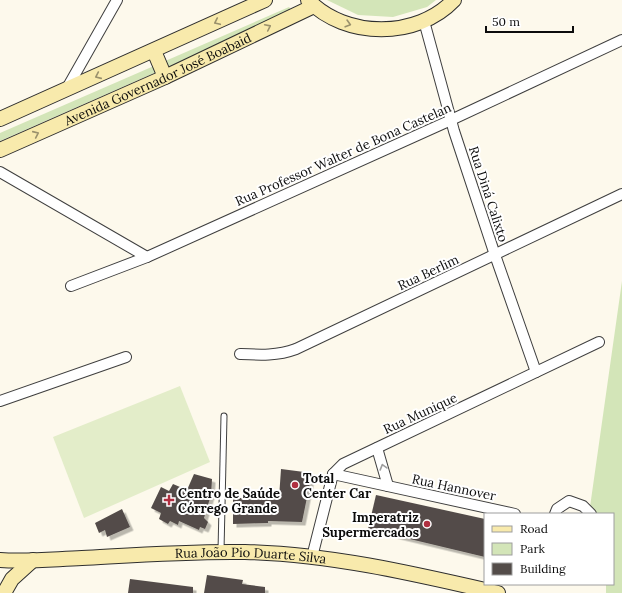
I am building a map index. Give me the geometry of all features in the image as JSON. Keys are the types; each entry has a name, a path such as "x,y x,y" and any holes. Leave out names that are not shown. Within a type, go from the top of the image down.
{"street":[{"path":"66,90 117,0"},
{"name":"Avenida Governador José Boabaid","path":"0,119 265,0"},
{"path":"311,3 339,21 367,29 396,29 424,21 448,7 454,0"},
{"name":"Avenida Governador José Boabaid","path":"0,150 165,77 311,3"},
{"name":"Rua Diná Calixto","path":"424,21 451,120 495,255 536,372"},
{"name":"Rua Professor Walter de Bona Castelan","path":"71,286 147,257 451,120 622,40"},
{"path":"154,51 165,77"},
{"path":"0,172 147,257"},
{"name":"Rua Berlim","path":"240,354 270,355 285,353 622,194"},
{"name":"Rua Munique","path":"333,474 343,464 599,342"},
{"path":"0,401 126,357"},
{"path":"377,448 388,486"},
{"path":"312,558 333,474"},
{"name":"Rua Hannover","path":"333,474 510,513"},
{"path":"555,513 557,509 569,501 583,506 590,513"},
{"name":"Rua João Pio Duarte Silva","path":"0,560 221,552 282,554 381,568 498,593"},
{"path":"5,590 12,579 33,560"},
{"path":"0,566 6,576 5,590"}],"lane":[{"path":"221,552 224,416"}],"green space":[{"path":"327,0 436,0 427,7 393,17 358,15"},
{"path":"289,7 293,12 0,141 0,133"},
{"path":"622,281 622,593 606,593 606,585 614,585 614,513 589,513"},
{"path":"180,386 210,462 84,518 53,437"}],"building":[{"name":"Total Center Car","path":"281,469 312,473 302,522 268,521 268,523 233,524 233,498 279,498"},
{"path":"194,474 212,479 211,495 204,518 208,522 205,529 200,527 199,530 179,521 178,525 170,521 168,524 159,519 161,513 151,508 161,487 169,491 173,484 187,490"},
{"name":"Imperatriz Supermercados","path":"376,495 484,519 484,557 368,529"},
{"path":"122,509 130,527 107,537 105,530 99,533 95,523"},
{"path":"207,575 243,580 242,584 265,587 265,593 204,593"},
{"path":"130,579 193,587 193,593 128,593"}],"place":[{"name":"Total Center Car","path":"295,485"},
{"name":"Centro de Saúde Córrego Grande","path":"169,500"},
{"name":"Imperatriz Supermercados","path":"427,524"}]}
